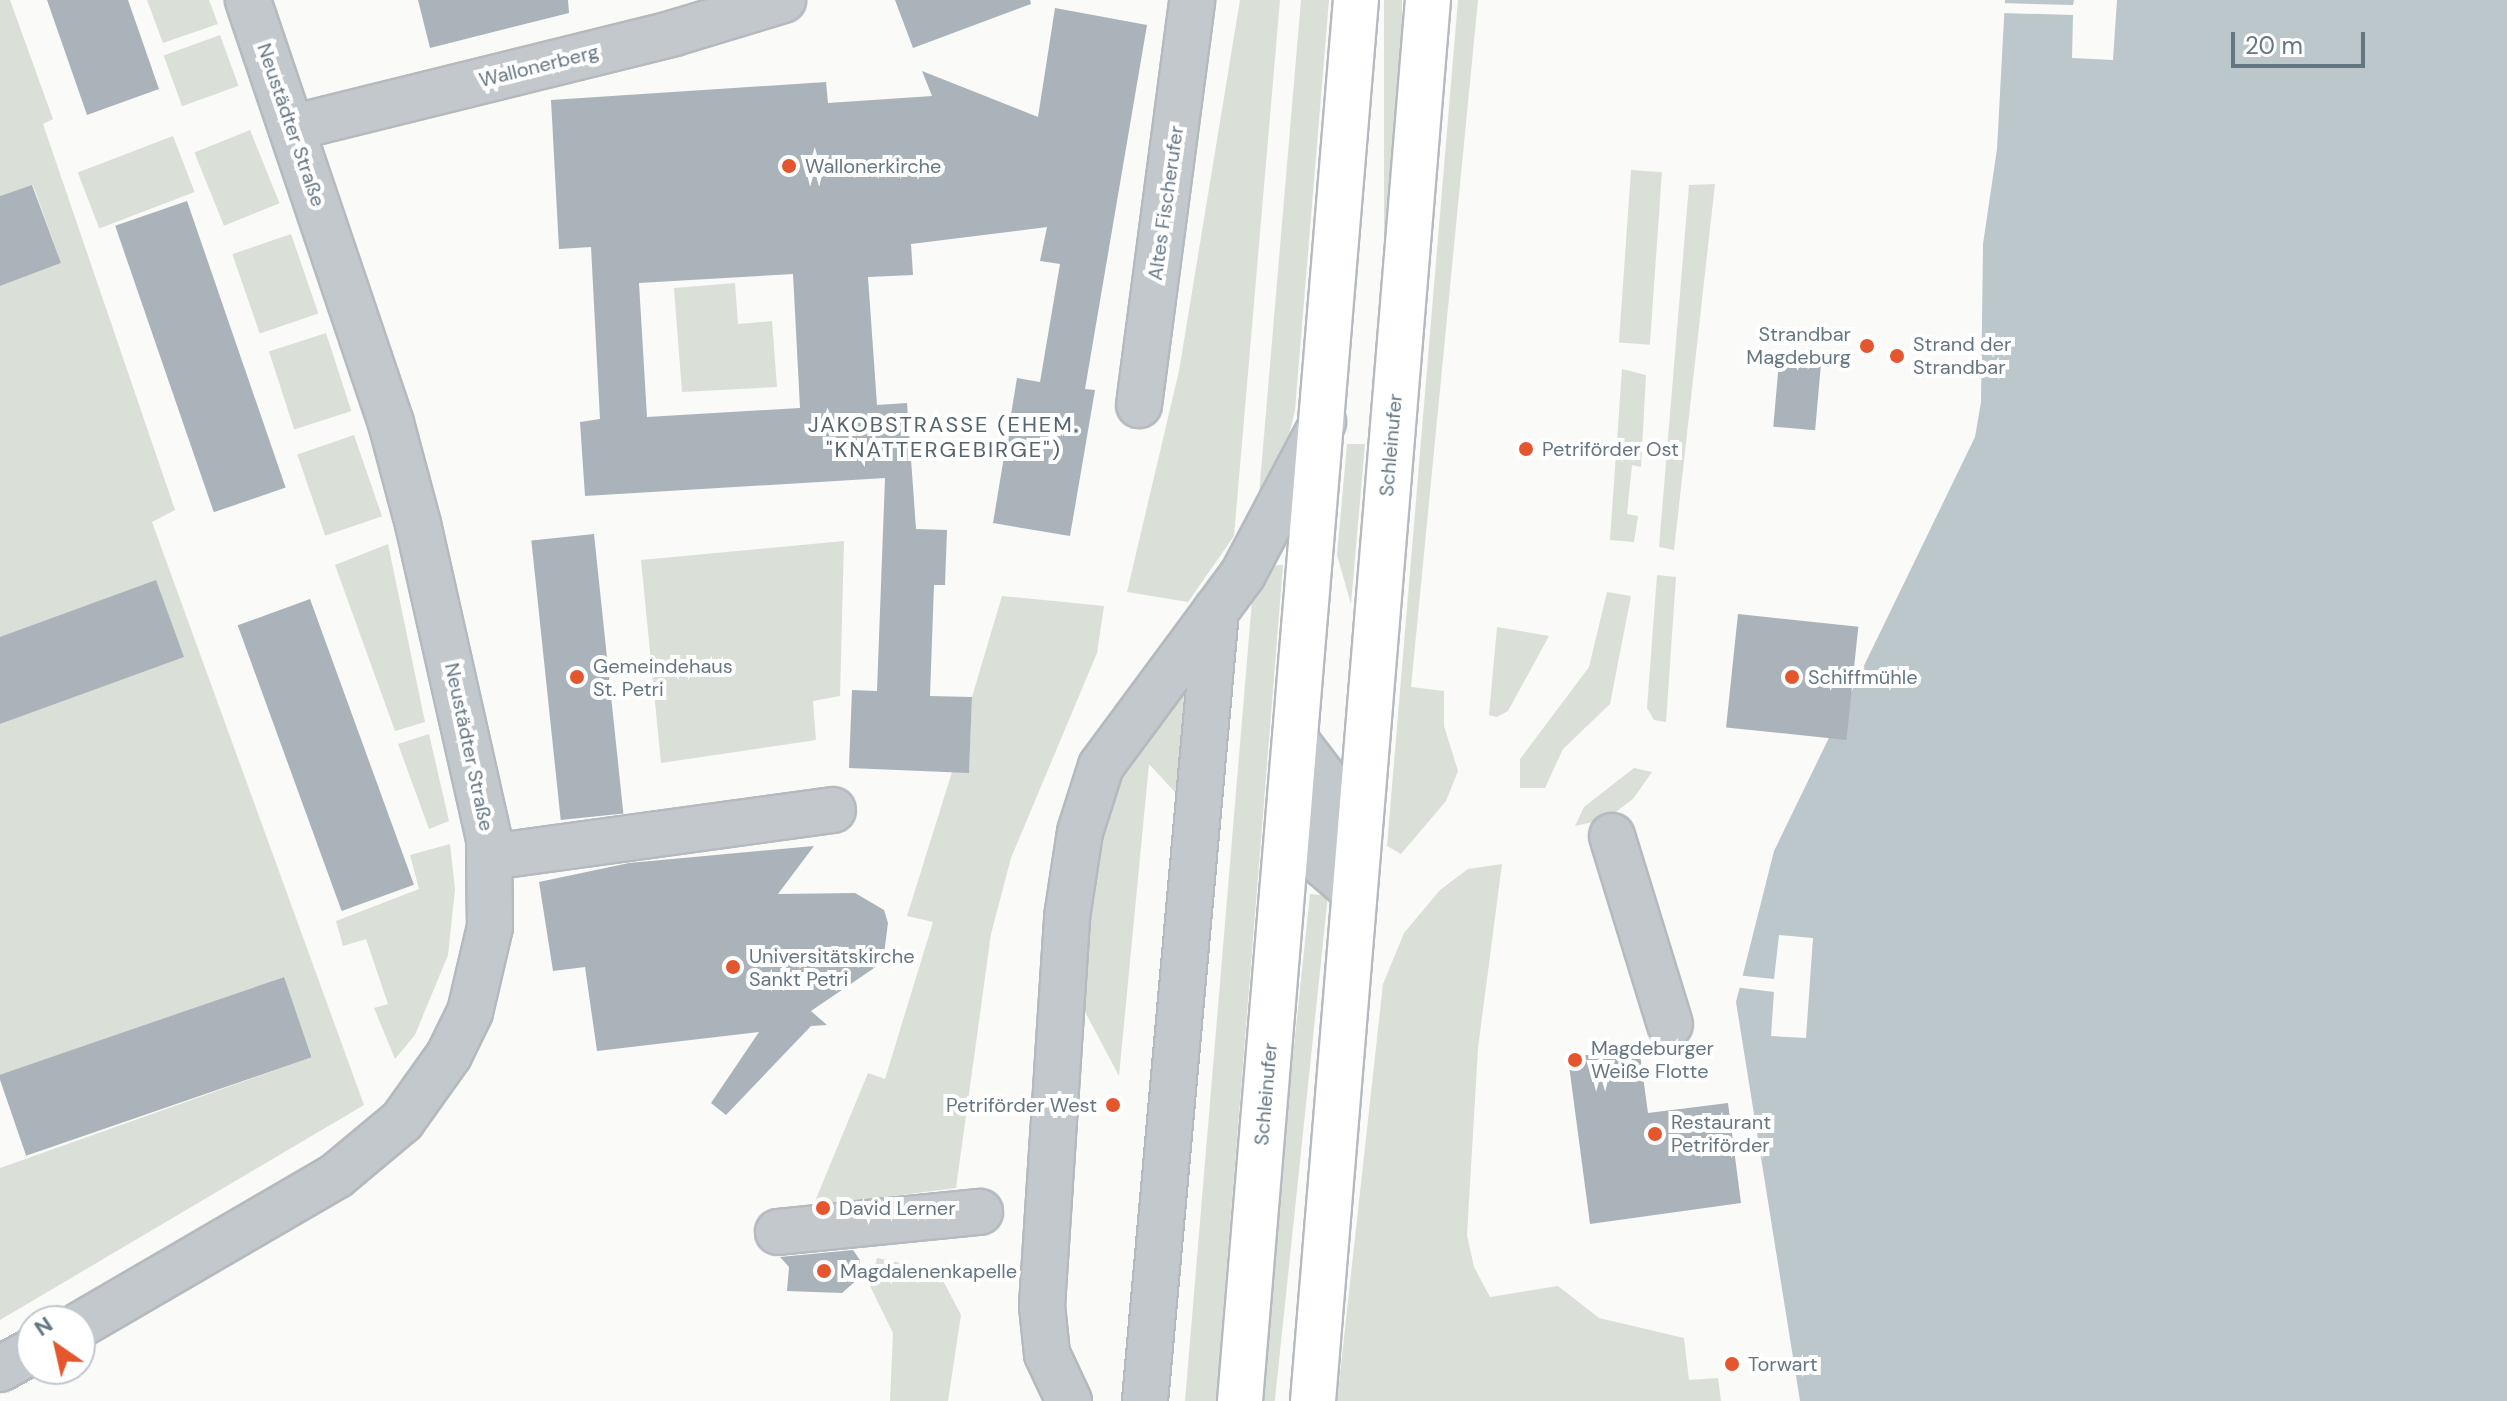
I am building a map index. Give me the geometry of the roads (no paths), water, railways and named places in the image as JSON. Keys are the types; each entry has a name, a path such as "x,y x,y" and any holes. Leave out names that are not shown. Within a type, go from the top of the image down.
{"main road":[{"name":"Schleinufer","path":"1240,1401 1324,420 1356,0"},
{"name":"Schleinufer","path":"1313,1401 1428,0"}],"street":[{"name":"Neustädter Straße","path":"96,1316 336,1176 402,1121 449,1055 481,983 490,857 418,524 295,127 248,0"},
{"name":"Wallonerberg","path":"295,127 589,54 783,0"},
{"name":"Altes Fischerufer","path":"1139,405 1192,0"},
{"path":"1069,1401 1047,1354 1042,1306 1067,917 1080,832 1101,766 1243,574 1324,420"},
{"path":"1145,1401 1216,610"},
{"path":"1295,740 1328,783 1324,865 1354,891"},
{"path":"490,857 833,810"},
{"path":"1612,836 1670,1024"},
{"path":"778,1232 980,1212"}],"place":[{"name":"Wallonerkirche","path":"789,166"},
{"name":"Strandbar Magdeburg","path":"1867,346"},
{"name":"Strand der Strandbar","path":"1897,356"},
{"name":"Petriförder Ost","path":"1526,449"},
{"name":"Gemeindehaus St. Petri","path":"577,677"},
{"name":"Schiffmühle","path":"1792,677"},
{"name":"Universitätskirche Sankt Petri","path":"733,967"},
{"name":"Magdeburger Weiße Flotte","path":"1575,1060"},
{"name":"Petriförder West","path":"1113,1105"},
{"name":"Restaurant Petriförder","path":"1655,1134"},
{"name":"David Lerner","path":"823,1208"},
{"name":"Magdalenenkapelle","path":"824,1271"},
{"name":"Torwart","path":"1732,1364"}],"district":[{"name":"JAKOBSTRASSE (EHEM. \"KNATTERGEBIRGE\")","path":"944,436"}]}
